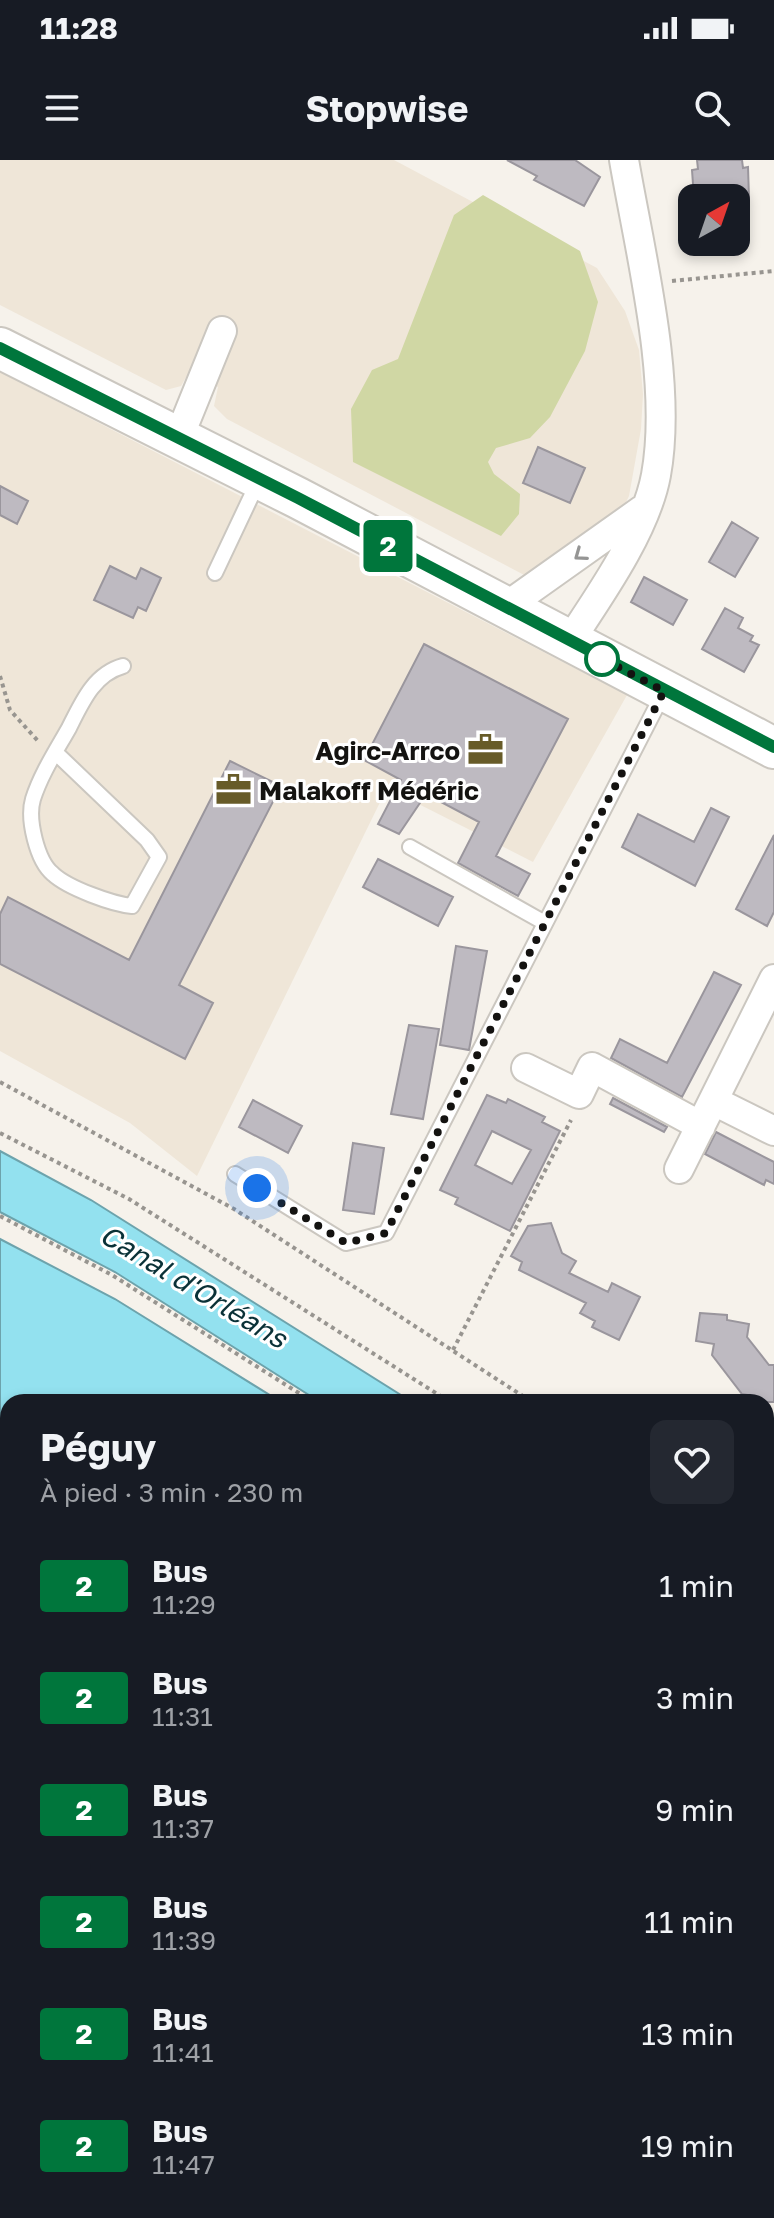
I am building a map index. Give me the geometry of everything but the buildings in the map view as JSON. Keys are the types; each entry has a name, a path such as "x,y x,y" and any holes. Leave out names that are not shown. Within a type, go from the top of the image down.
{"main road":[{"path":"0,348 260,478 774,748"}],"street":[{"path":"569,642 625,553 656,476 658,386 624,160"},
{"path":"179,437 222,331"},
{"path":"504,608 643,510"},
{"path":"679,1169 774,979"},
{"path":"526,1068 579,1094 592,1067 708,1113 774,1131"}],"lane":[{"path":"215,573 260,478"},
{"path":"54,754 147,840 159,857 132,906 115,904 53,875 44,863 35,838 32,803 54,754 86,696 107,670 123,666"},
{"path":"235,1174 346,1243 386,1233 664,691"},
{"path":"410,847 545,923"}],"path":[{"path":"645,284 774,271"},
{"path":"0,676 10,710 54,754"},
{"path":"0,1082 234,1209 519,1394"},
{"path":"452,1351 568,1128 579,1094"},
{"path":"0,1133 129,1199 437,1394"},
{"path":"0,1216 112,1275 300,1394"}],"shaded area":[{"path":"0,160 394,160 597,268 625,311 639,350 643,394 641,429 629,496 622,510 528,577 227,419 214,406 218,387 189,372 181,386 166,390 0,305"},
{"path":"0,372 627,695 533,862 387,788 197,1176 130,1123 0,1051"}],"green space":[{"path":"483,195 580,251 598,302 585,351 550,417 530,438 496,448 488,462 494,474 520,494 519,514 501,536 353,462 351,409 372,370 398,359 454,215"}],"water":[{"name":"Canal d'Orléans","path":"0,1151 91,1200 399,1394 307,1394 115,1272 0,1212"},
{"path":"0,1239 115,1299 268,1394 0,1394"}],"bus line":[{"name":"2","path":"0,348 209,452 774,747"}],"place":[{"name":"Agirc-Arrco","path":"486,750"},
{"name":"Malakoff Médéric","path":"233,790"}],"route":[{"path":"257,1188 346,1243 386,1233 664,691 593,654 602,659"}]}
